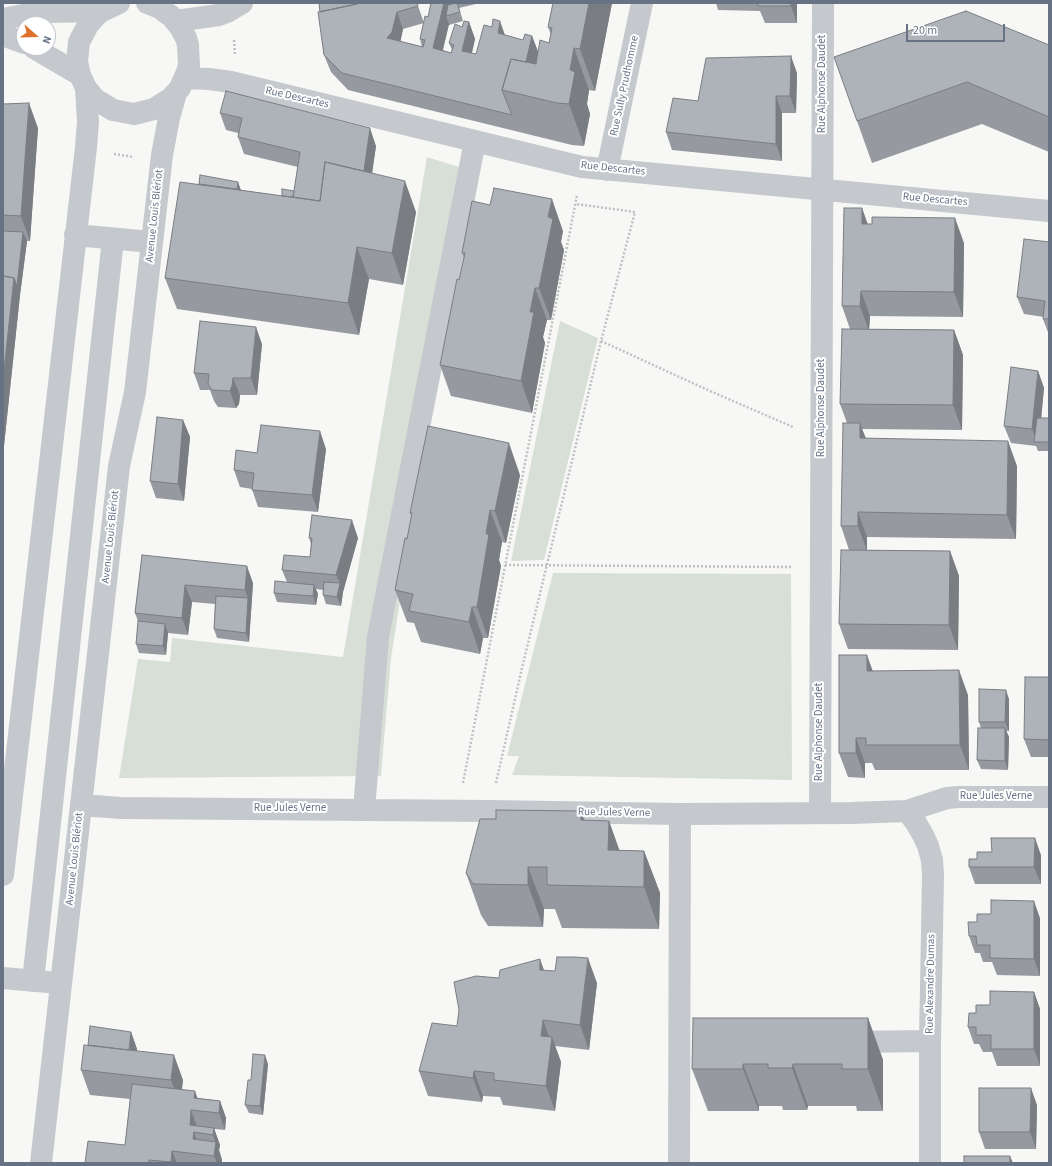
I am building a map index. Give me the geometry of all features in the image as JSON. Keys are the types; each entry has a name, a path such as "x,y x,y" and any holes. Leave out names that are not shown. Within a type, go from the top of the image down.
{"street":[{"name":"Rue Sully Prudhomme","path":"607,170 642,3"},
{"name":"Rue Alphonse Daudet","path":"820,813 823,3"},
{"path":"3,20 43,12 111,6"},
{"path":"3,875 86,147 88,122 83,82 77,62 79,42 88,25 97,15 111,6"},
{"path":"160,9 206,18 235,8"},
{"name":"Avenue Louis Blériot","path":"41,1163 118,466 136,392 162,155 169,118 189,65 189,52 186,38 160,9"},
{"path":"3,35 16,40"},
{"path":"46,56 83,82 95,99 106,107 120,112 134,114 154,110 166,103 181,85"},
{"name":"Rue Descartes","path":"181,85 209,79 231,82 582,167 1049,211"},
{"path":"364,810 378,636 475,141"},
{"path":"75,235 152,242"},
{"path":"33,981 113,239"},
{"name":"Rue Jules Verne","path":"81,806 121,808 680,814 820,813 907,811 947,798 958,797 1049,797"},
{"name":"Rue Alexandre Dumas","path":"907,811 916,823 928,846 932,860 933,875 930,1041 930,1163"},
{"path":"679,1163 687,1044 680,814"},
{"path":"3,978 61,983"},
{"path":"828,1042 930,1041"}],"path":[{"path":"231,82 235,47 232,27 235,8"},
{"path":"86,147 129,156 147,157 162,155"},
{"path":"458,811 582,167"},
{"path":"489,811 546,566 601,341 635,212 576,204"},
{"path":"601,341 702,388 798,429"},
{"path":"505,565 799,567"}],"shaded area":[{"path":"427,157 468,170 391,658 381,776 119,778 138,659 170,662 172,638 343,657"},
{"path":"560,321 598,338 544,560 511,561"},
{"path":"553,573 791,574 792,780 512,775 519,756 507,756"}],"building":[{"path":"319,3 356,3 357,4 320,12"},
{"path":"356,3 417,3 418,6 397,12 392,32 387,38 423,47 425,40 420,39 425,16 428,17 431,3 444,3 433,48 451,53 454,45 449,43 455,24 462,27 464,21 469,22 462,51 476,54 484,25 492,27 493,19 500,21 498,33 523,40 525,34 532,36 526,62 511,59 502,90 512,115 342,73 324,55 318,12 357,4"},
{"path":"457,3 460,12 446,16 448,5"},
{"path":"553,3 589,3 580,49 574,48 570,70 575,72 569,104 557,103 502,90 511,59 536,64 540,40 549,43 552,28 548,27"},
{"path":"758,3 791,3 791,6 758,6"},
{"path":"966,11 1049,45 1049,117 967,82 857,121 834,57"},
{"path":"791,56 790,96 776,96 776,144 666,132 673,98 698,101 706,58"},
{"path":"226,91 370,128 364,171 325,162 320,201 293,197 300,152 238,137 242,118 220,113"},
{"path":"29,103 21,216 3,215 3,104"},
{"path":"325,162 405,181 392,253 357,247 348,303 165,278 180,182 320,201"},
{"path":"200,175 238,182 237,189 199,184"},
{"path":"494,188 552,199 548,217 553,219 539,288 535,288 530,312 534,312 521,381 440,365 457,279 459,280 465,253 462,253 472,201 490,205"},
{"path":"282,189 294,191 293,197 282,196"},
{"path":"844,208 862,208 862,224 872,224 872,217 955,218 954,292 861,291 860,306 842,306"},
{"path":"3,231 23,232 17,286 14,278 3,276"},
{"path":"1024,239 1049,242 1049,319 1043,319 1045,301 1017,297"},
{"path":"3,276 14,278 3,379"},
{"path":"200,321 256,327 251,378 233,378 230,391 212,390 208,384 209,374 194,373"},
{"path":"842,329 954,330 953,405 840,404"},
{"path":"1011,367 1038,371 1032,429 1004,426"},
{"path":"157,417 183,420 178,484 150,481"},
{"path":"1037,418 1049,418 1049,442 1034,442"},
{"path":"843,423 860,423 860,438 1008,441 1007,515 858,512 858,526 841,526"},
{"path":"261,425 320,431 312,495 252,490 254,473 234,470 236,450 257,453"},
{"path":"428,426 509,443 495,511 490,510 486,534 489,534 477,607 472,607 469,622 409,611 413,594 395,590 405,538 407,539 412,513 410,513"},
{"path":"312,515 352,520 336,575 282,570 284,555 310,557 312,538 309,538"},
{"path":"841,550 950,551 949,625 839,624"},
{"path":"142,555 247,566 245,590 185,585 182,618 135,613"},
{"path":"275,581 314,585 313,596 274,593"},
{"path":"324,582 340,583 337,597 323,595"},
{"path":"216,596 248,598 246,633 214,629"},
{"path":"138,621 165,624 163,646 136,644"},
{"path":"839,655 867,655 867,671 959,670 960,745 866,745 866,738 856,738 856,753 839,753"},
{"path":"1025,677 1049,677 1049,740 1024,739"},
{"path":"979,689 1006,690 1005,722 979,722"},
{"path":"978,728 1005,728 1005,761 977,760"},
{"path":"496,810 581,811 581,820 609,821 608,850 644,851 644,887 547,885 547,867 528,867 528,885 473,884 466,873 480,819 496,819"},
{"path":"991,838 1035,838 1034,867 969,867 969,859 977,859 977,852 992,852"},
{"path":"991,900 1034,901 1034,959 990,958 990,945 977,945 976,936 969,936 968,922 977,922 977,914 991,914"},
{"path":"557,957 588,958 580,1025 543,1020 541,1036 552,1037 546,1086 494,1080 494,1073 474,1071 473,1078 419,1071 432,1023 457,1026 459,1010 454,982 476,976 499,978 500,970 540,959 540,970 555,971"},
{"path":"990,991 1034,992 1034,1049 991,1049 991,1035 976,1035 976,1027 968,1027 969,1013 976,1013 976,1005 990,1005"},
{"path":"693,1018 868,1018 868,1069 842,1069 842,1064 793,1064 792,1068 768,1068 768,1064 743,1064 743,1069 692,1069"},
{"path":"90,1026 131,1032 129,1050 88,1045"},
{"path":"84,1045 174,1055 171,1080 81,1070"},
{"path":"253,1054 265,1055 260,1106 245,1105 248,1080 251,1080"},
{"path":"132,1084 195,1091 194,1098 220,1101 219,1113 191,1110 190,1125 214,1128 213,1135 194,1132 193,1139 216,1142 214,1156 172,1151 171,1162 149,1160 149,1163 85,1163 88,1141 125,1145"},
{"path":"979,1088 1031,1088 1030,1132 979,1132"},
{"path":"964,1156 1010,1156 1010,1163 964,1163"}]}
